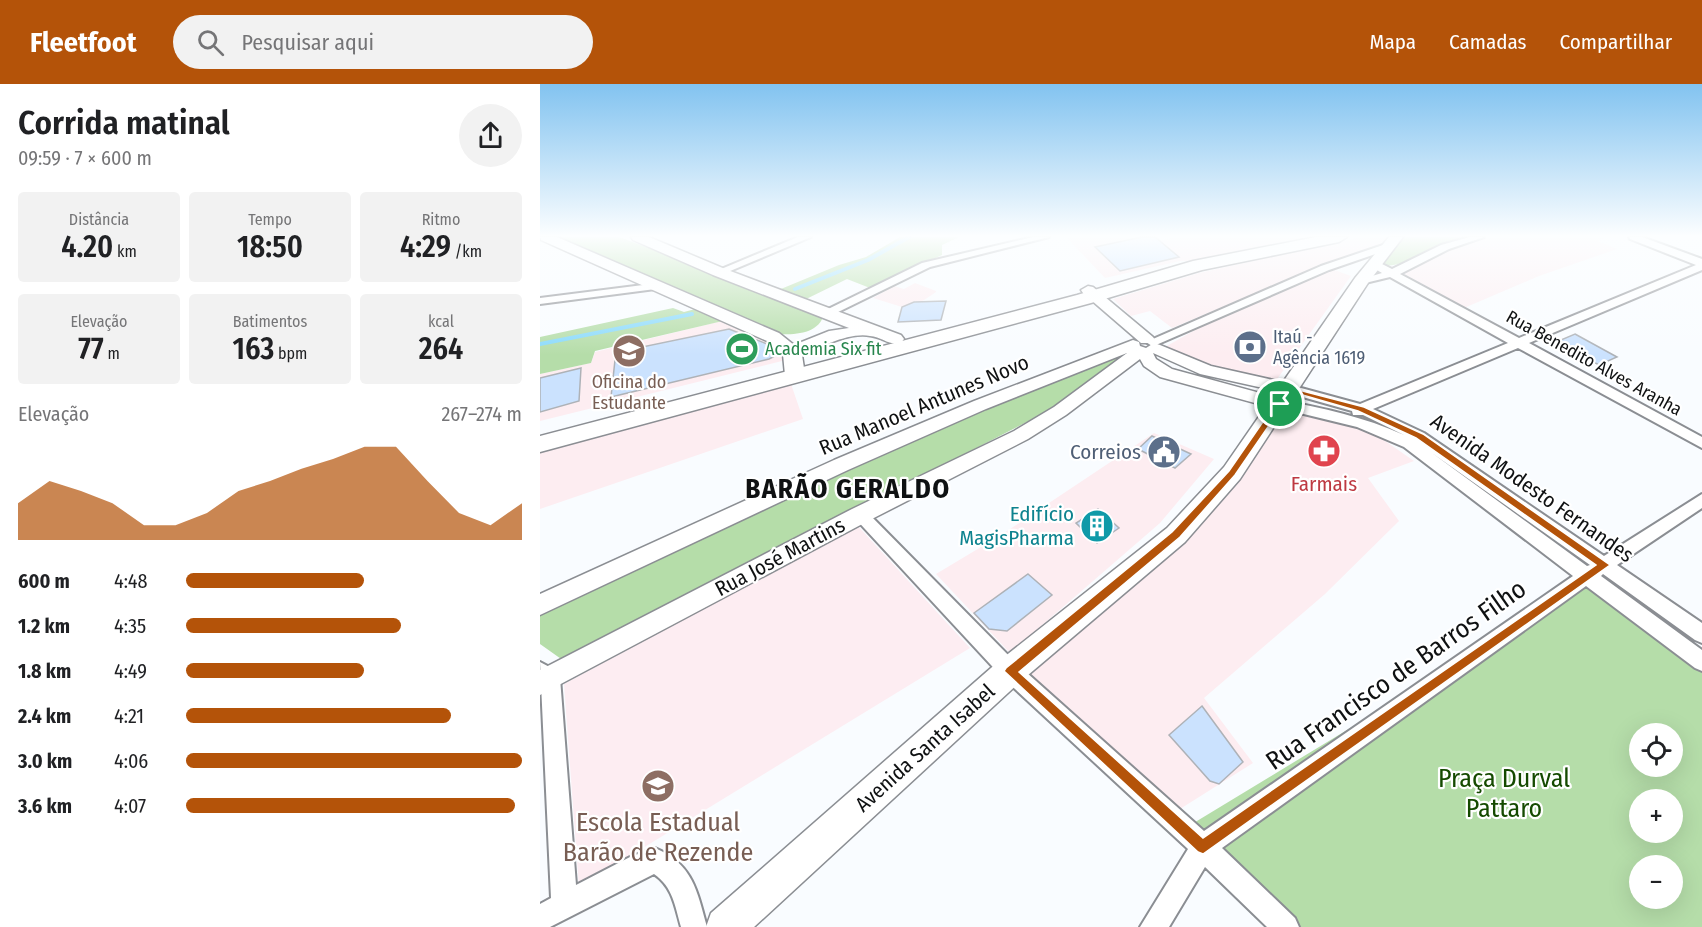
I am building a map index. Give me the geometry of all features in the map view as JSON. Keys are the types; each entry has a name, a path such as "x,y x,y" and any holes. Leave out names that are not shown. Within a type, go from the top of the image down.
{"main road":[{"path":"622,276 773,337 799,336 819,328 828,312"},
{"path":"637,284 661,276"},
{"path":"637,284 688,276"},
{"path":"749,276 879,337"},
{"path":"540,444 879,337 993,317 1155,276"},
{"name":"Avenida Santa Isabel","path":"725,927 1010,671 1176,535 1232,473 1365,276"},
{"path":"540,427 793,363 846,362 1086,294"},
{"path":"773,337 793,363"},
{"path":"846,362 879,337"}],"street":[{"path":"828,312 902,276"},
{"name":"Rua José Martins","path":"543,678 1021,435 1060,411 1144,346 1306,276"},
{"path":"1361,281 1380,276"},
{"name":"Rua Benedito Alves Aranha","path":"1399,276 1702,443"},
{"path":"1356,414 1676,276"},
{"path":"540,301 637,284"},
{"name":"Avenida Modesto Fernandes","path":"1086,294 1117,331 1144,346 1150,362 1166,372 1285,396 1356,414 1409,443 1595,571 1702,634"},
{"name":"Rua Manoel Antunes Novo","path":"540,605 841,465 980,405 1144,346"},
{"name":"Rua Francisco de Barros Filho","path":"1154,927 1203,847 1595,571 1702,500"},
{"path":"860,515 1010,671 1203,847 1286,927"},
{"name":"Avenida Modesto Fernandes","path":"1595,571 1702,662"},
{"path":"543,678 564,905"},
{"path":"540,918 639,866 655,861 670,868 680,880 694,927"}],"shaded area":[{"path":"1188,276 1295,276 1172,328 1150,311 1131,316 1113,299"},
{"path":"1310,276 1351,276 1275,382 1209,367 1165,347 1211,321"},
{"path":"1409,276 1538,276 1464,308"},
{"path":"915,283 936,292 921,302 902,307 873,298 894,286 904,289"},
{"path":"734,318 773,337 786,360 540,421 540,374 591,363 595,352"},
{"path":"790,381 803,419 540,509 540,448"},
{"path":"1281,407 1337,420 1378,436 1414,461 1368,478 1399,521 1325,594 1204,698 1253,763 1180,809 1023,671 1176,544"},
{"path":"1154,433 1214,459 1160,523 1010,653 936,574 1001,535"},
{"name":"Escola Estadual Barão de Rezende","path":"857,525 970,648 579,887 564,684"}],"green space":[{"path":"640,276 727,276 776,291 812,276 895,276 870,288 847,279 798,303 824,314 817,326 796,334 774,334"},
{"path":"673,308 684,312 699,308 727,320 595,351 591,363 540,374 540,337"},
{"path":"1126,349 1132,353 1050,410 564,661 540,644 540,611 758,509"},
{"name":"Praça Durval Pattaro","path":"1586,585 1702,670 1702,927 1301,927 1192,824"}],"building":[{"path":"946,301 941,320 898,322 902,307 914,302"},
{"path":"729,329 767,344 779,354 769,359 611,397 615,360 613,353"},
{"path":"1575,334 1617,357 1599,365 1556,342"},
{"path":"581,368 579,401 540,412 540,378"},
{"name":"Correios","path":"1152,436 1191,454 1175,468 1138,449"},
{"name":"Edifício MagisPharma","path":"1098,509 1119,528 1097,543 1076,523"},
{"path":"1028,574 1052,595 1007,631 989,629 974,613"},
{"path":"1202,706 1243,762 1219,784 1210,781 1169,735"}],"waterway":[{"path":"795,289 827,276"},
{"path":"540,344 692,314"}],"place":[{"name":"Itaú - Agência 1619","path":"1250,347"},
{"name":"Academia Six fit","path":"742,349"},
{"name":"Oficina do Estudante","path":"629,351"},
{"name":"Farmais","path":"1324,451"},
{"name":"Correios","path":"1164,452"},
{"name":"Edifício MagisPharma","path":"1097,526"},
{"name":"Escola Estadual Barão de Rezende","path":"658,786"}],"district":[{"name":"BARÃO GERALDO","path":"848,489"}],"route":[{"path":"1290,389 1361,409 1419,436 1604,565 1203,847 1010,671 1176,535 1232,473 1280,404 1290,389"}]}
